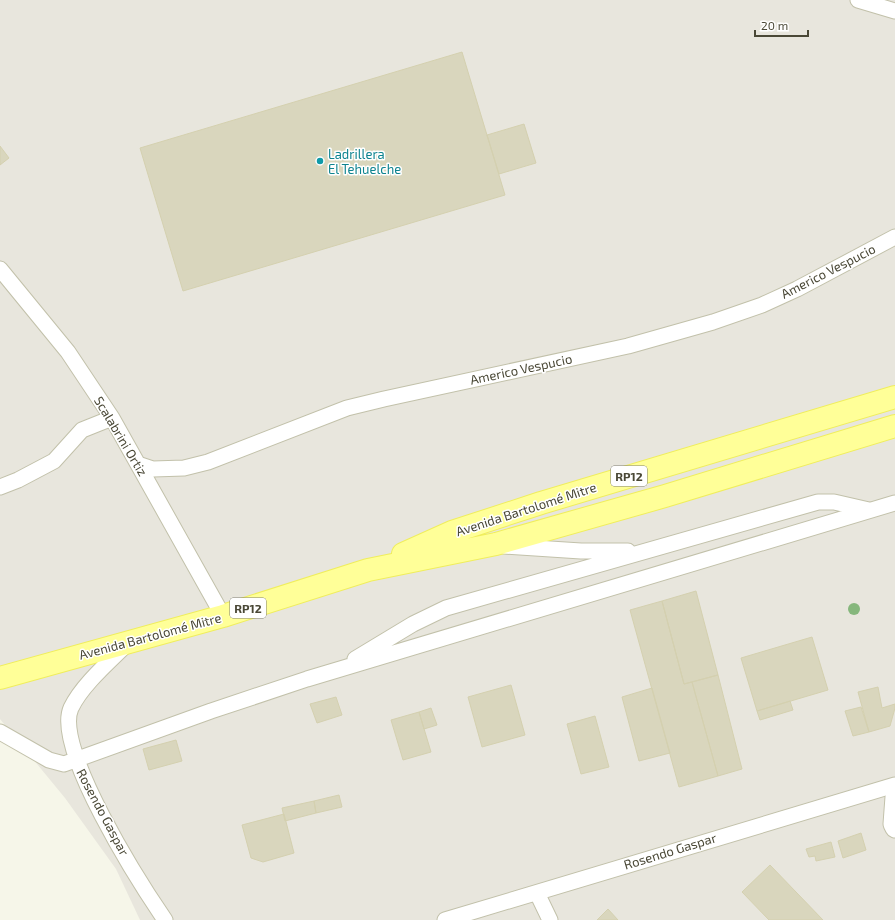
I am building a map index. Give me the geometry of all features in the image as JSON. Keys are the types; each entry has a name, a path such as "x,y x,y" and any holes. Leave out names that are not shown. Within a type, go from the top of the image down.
{"main road":[{"name":"Avenida Bartolomé Mitre","path":"368,570 452,532 541,503 895,397"},
{"name":"Avenida Bartolomé Mitre","path":"0,678 223,616 368,570 491,545 665,496 895,426"}],"street":[{"path":"858,0 895,11"},
{"name":"Americo Vespucio","path":"138,464 153,469 190,467 208,462 347,408 384,398 628,346 713,322 797,289 895,237"},
{"name":"Scalabrini Ortiz","path":"0,269 68,352 112,418 223,616"},
{"path":"0,487 18,480 54,461 82,430 112,418"},
{"path":"335,671 413,624 446,608 818,502 834,502 870,511"},
{"path":"0,732 49,760 64,764 211,711 335,671 895,503"},
{"path":"491,545 581,551 648,551"},
{"name":"Rosendo Gaspar","path":"127,643 85,688 71,709 70,730 76,759 91,795 148,896 165,920"},
{"name":"Rosendo Gaspar","path":"445,920 895,785"},
{"path":"895,797 893,824 895,828"},
{"path":"537,893 550,920"}],"shaded area":[{"path":"0,0 895,0 895,920 140,920 116,869 65,798 0,719"}],"building":[{"name":"Ladrillera El Tehuelche","path":"462,52 505,195 183,291 140,148"},
{"path":"524,124 536,163 499,174 487,135"},
{"path":"0,146 9,158 0,165"},
{"path":"696,591 718,675 684,684 662,601"},
{"path":"662,601 684,684 692,682 718,776 679,787 630,610"},
{"path":"812,637 828,690 757,711 741,658"},
{"path":"718,675 742,769 718,776 692,682"},
{"path":"511,685 525,735 482,747 468,697"},
{"path":"878,687 882,708 895,704 895,708 890,726 869,732 858,692"},
{"path":"652,688 670,753 639,761 622,697"},
{"path":"336,697 342,715 317,723 310,704"},
{"path":"790,701 793,710 760,720 757,711"},
{"path":"861,707 869,732 853,736 845,711"},
{"path":"431,708 437,725 424,729 419,712"},
{"path":"419,712 431,752 403,760 391,720"},
{"path":"595,716 609,767 581,774 567,724"},
{"path":"176,740 182,761 149,770 143,749"},
{"path":"339,795 342,807 316,813 314,801"},
{"path":"314,801 316,813 285,821 282,808"},
{"path":"284,814 294,853 263,862 251,858 242,825"},
{"path":"861,833 866,850 843,858 838,841"},
{"path":"831,842 835,857 816,861 815,856 809,857 806,849"},
{"path":"770,865 823,920 769,920 742,892"},
{"path":"608,909 618,920 597,920"}],"place":[{"name":"Ladrillera El Tehuelche","path":"320,161"}]}
